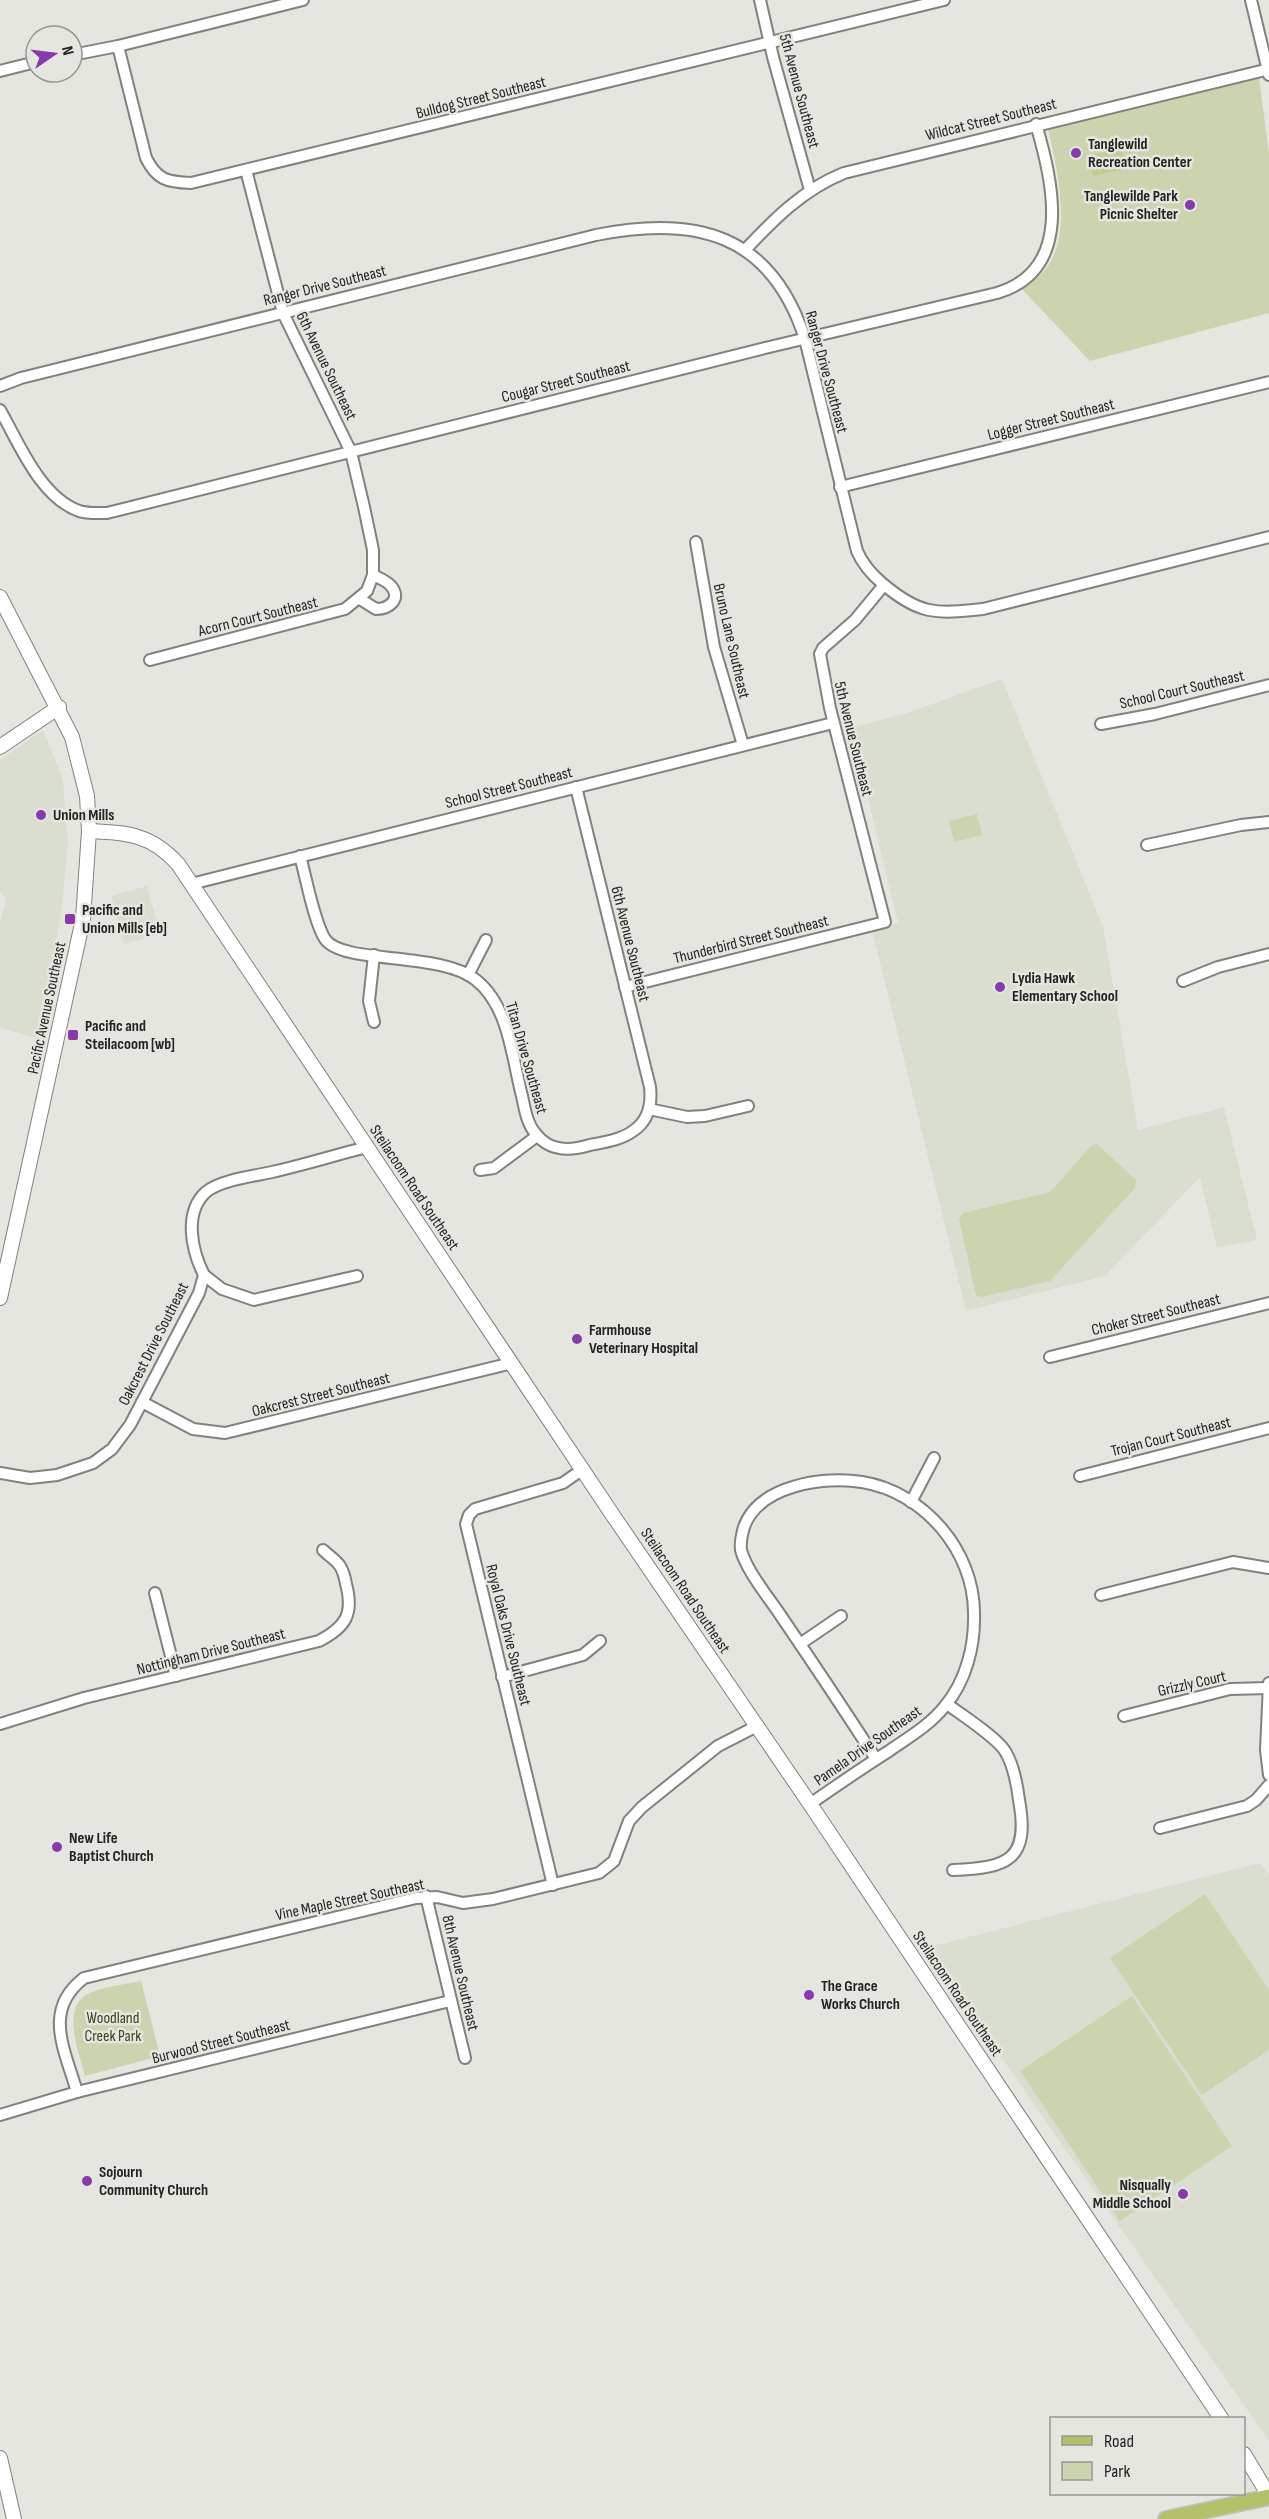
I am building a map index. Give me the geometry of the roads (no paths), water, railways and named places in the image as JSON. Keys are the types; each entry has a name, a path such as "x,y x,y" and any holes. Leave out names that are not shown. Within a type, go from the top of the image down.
{"main road":[{"path":"1166,2519 1269,2496"}],"street":[{"path":"84,53 303,0"},
{"name":"5th Avenue Southeast","path":"760,0 810,190"},
{"name":"Bulldog Street Southeast","path":"118,46 146,158 152,171 164,180 191,183 770,43 909,4 944,0"},
{"path":"1251,0 1269,71"},
{"path":"0,71 24,65"},
{"name":"Wildcat Street Southeast","path":"745,250 769,224 810,190 831,178 858,168 1036,124 1269,71"},
{"name":"Cougar Street Southeast","path":"0,410 47,489 68,506 90,513 107,513 997,293 1012,288 1032,275 1046,253 1052,198 1036,124"},
{"name":"6th Avenue Southeast","path":"246,170 283,313 351,452 373,550 373,575 364,595"},
{"name":"Ranger Drive Southeast","path":"0,386 32,375 623,230 651,227 690,229 714,234 745,250 779,285 799,320 805,339 850,530 863,565 905,602 929,610 954,612 983,609 1269,537"},
{"name":"Logger Street Southeast","path":"840,488 1269,382"},
{"name":"Bruno Lane Southeast","path":"696,542 714,647 742,745"},
{"path":"364,595 376,609 389,607 394,601 393,587 373,575"},
{"name":"5th Avenue Southeast","path":"884,585 855,620 823,648 820,654 833,723 885,922"},
{"name":"Acorn Court Southeast","path":"150,660 321,617 345,609 364,595"},
{"name":"Pacific Avenue Southeast","path":"0,597 72,737 87,796 89,831 83,918 0,1298"},
{"name":"School Court Southeast","path":"1101,724 1155,714 1269,685"},
{"path":"0,747 58,706"},
{"name":"School Street Southeast","path":"191,884 833,723"},
{"name":"6th Avenue Southeast","path":"576,787 650,1087 649,1109"},
{"path":"1147,845 1241,825 1269,822"},
{"name":"Steilacoom Road Southeast","path":"89,831 126,834 153,842 166,851 178,864 1220,2417"},
{"name":"Titan Drive Southeast","path":"300,856 324,937 338,950 444,964 468,975 490,994 501,1014 527,1118 537,1136 554,1147 575,1149 630,1134 645,1119 649,1109"},
{"name":"Thunderbird Street Southeast","path":"625,987 885,922"},
{"path":"468,975 486,940"},
{"path":"1183,981 1218,967 1269,954"},
{"path":"374,955 369,1001 374,1022"},
{"path":"649,1109 687,1118 748,1106"},
{"path":"480,1170 494,1168 537,1136"},
{"name":"Oakcrest Drive Southeast","path":"0,1473 21,1478 57,1475 93,1463 120,1440 195,1304 204,1275 193,1252 191,1240 197,1204 207,1191 237,1179 367,1147"},
{"path":"204,1275 222,1289 255,1300 357,1276"},
{"name":"Choker Street Southeast","path":"1050,1357 1269,1303"},
{"name":"Oakcrest Street Southeast","path":"142,1402 193,1429 225,1433 512,1363"},
{"name":"Trojan Court Southeast","path":"1080,1476 1269,1428"},
{"path":"911,1502 934,1458"},
{"name":"Royal Oaks Drive Southeast","path":"553,1885 466,1524 469,1515 483,1505 564,1484 582,1469"},
{"name":"Pamela Drive Southeast","path":"810,1804 876,1759 934,1719 959,1686 970,1652 974,1623 972,1594 962,1561 950,1539 937,1523 911,1502 886,1489 864,1482 845,1480 812,1483 774,1495 758,1506 746,1522 741,1534 741,1550 749,1567 876,1759"},
{"name":"Nottingham Drive Southeast","path":"0,1724 84,1698 319,1641 334,1634 346,1621 350,1603 339,1565 323,1550"},
{"path":"1101,1595 1233,1563 1269,1568"},
{"path":"155,1593 176,1676"},
{"path":"800,1644 841,1616"},
{"path":"502,1677 583,1655 600,1641"},
{"path":"1269,1683 1266,1750 1269,1775"},
{"name":"Grizzly Court","path":"1124,1716 1230,1689 1269,1688"},
{"path":"947,1704 1000,1745 1009,1760 1023,1819 1023,1833 1011,1856 986,1868 953,1870"},
{"name":"Vine Maple Street Southeast","path":"77,2092 59,2032 58,2019 64,1998 74,1985 84,1978 426,1896 463,1903 493,1899 590,1876 607,1868 619,1853 625,1830 634,1813 708,1753 757,1726"},
{"path":"1160,1828 1247,1806 1256,1800 1269,1785"},
{"name":"8th Avenue Southeast","path":"426,1896 465,2058"},
{"name":"Burwood Street Southeast","path":"0,2115 77,2092 450,2001"},
{"path":"1245,2456 1269,2496"},
{"path":"0,2458 14,2519"}],"place":[{"name":"Tanglewild Recreation Center","path":"1076,153"},
{"name":"Tanglewilde Park Picnic Shelter","path":"1190,205"},
{"name":"Union Mills","path":"41,815"},
{"name":"Pacific and Union Mills [eb]","path":"70,919"},
{"name":"Lydia Hawk Elementary School","path":"1000,987"},
{"name":"Pacific and Steilacoom [wb]","path":"73,1035"},
{"name":"Farmhouse Veterinary Hospital","path":"577,1339"},
{"name":"New Life Baptist Church","path":"57,1847"},
{"name":"The Grace Works Church","path":"809,1995"},
{"name":"Sojourn Community Church","path":"87,2181"},
{"name":"Nisqually Middle School","path":"1183,2194"}],"park label":[{"name":"Woodland Creek Park","path":"113,2027"}]}
